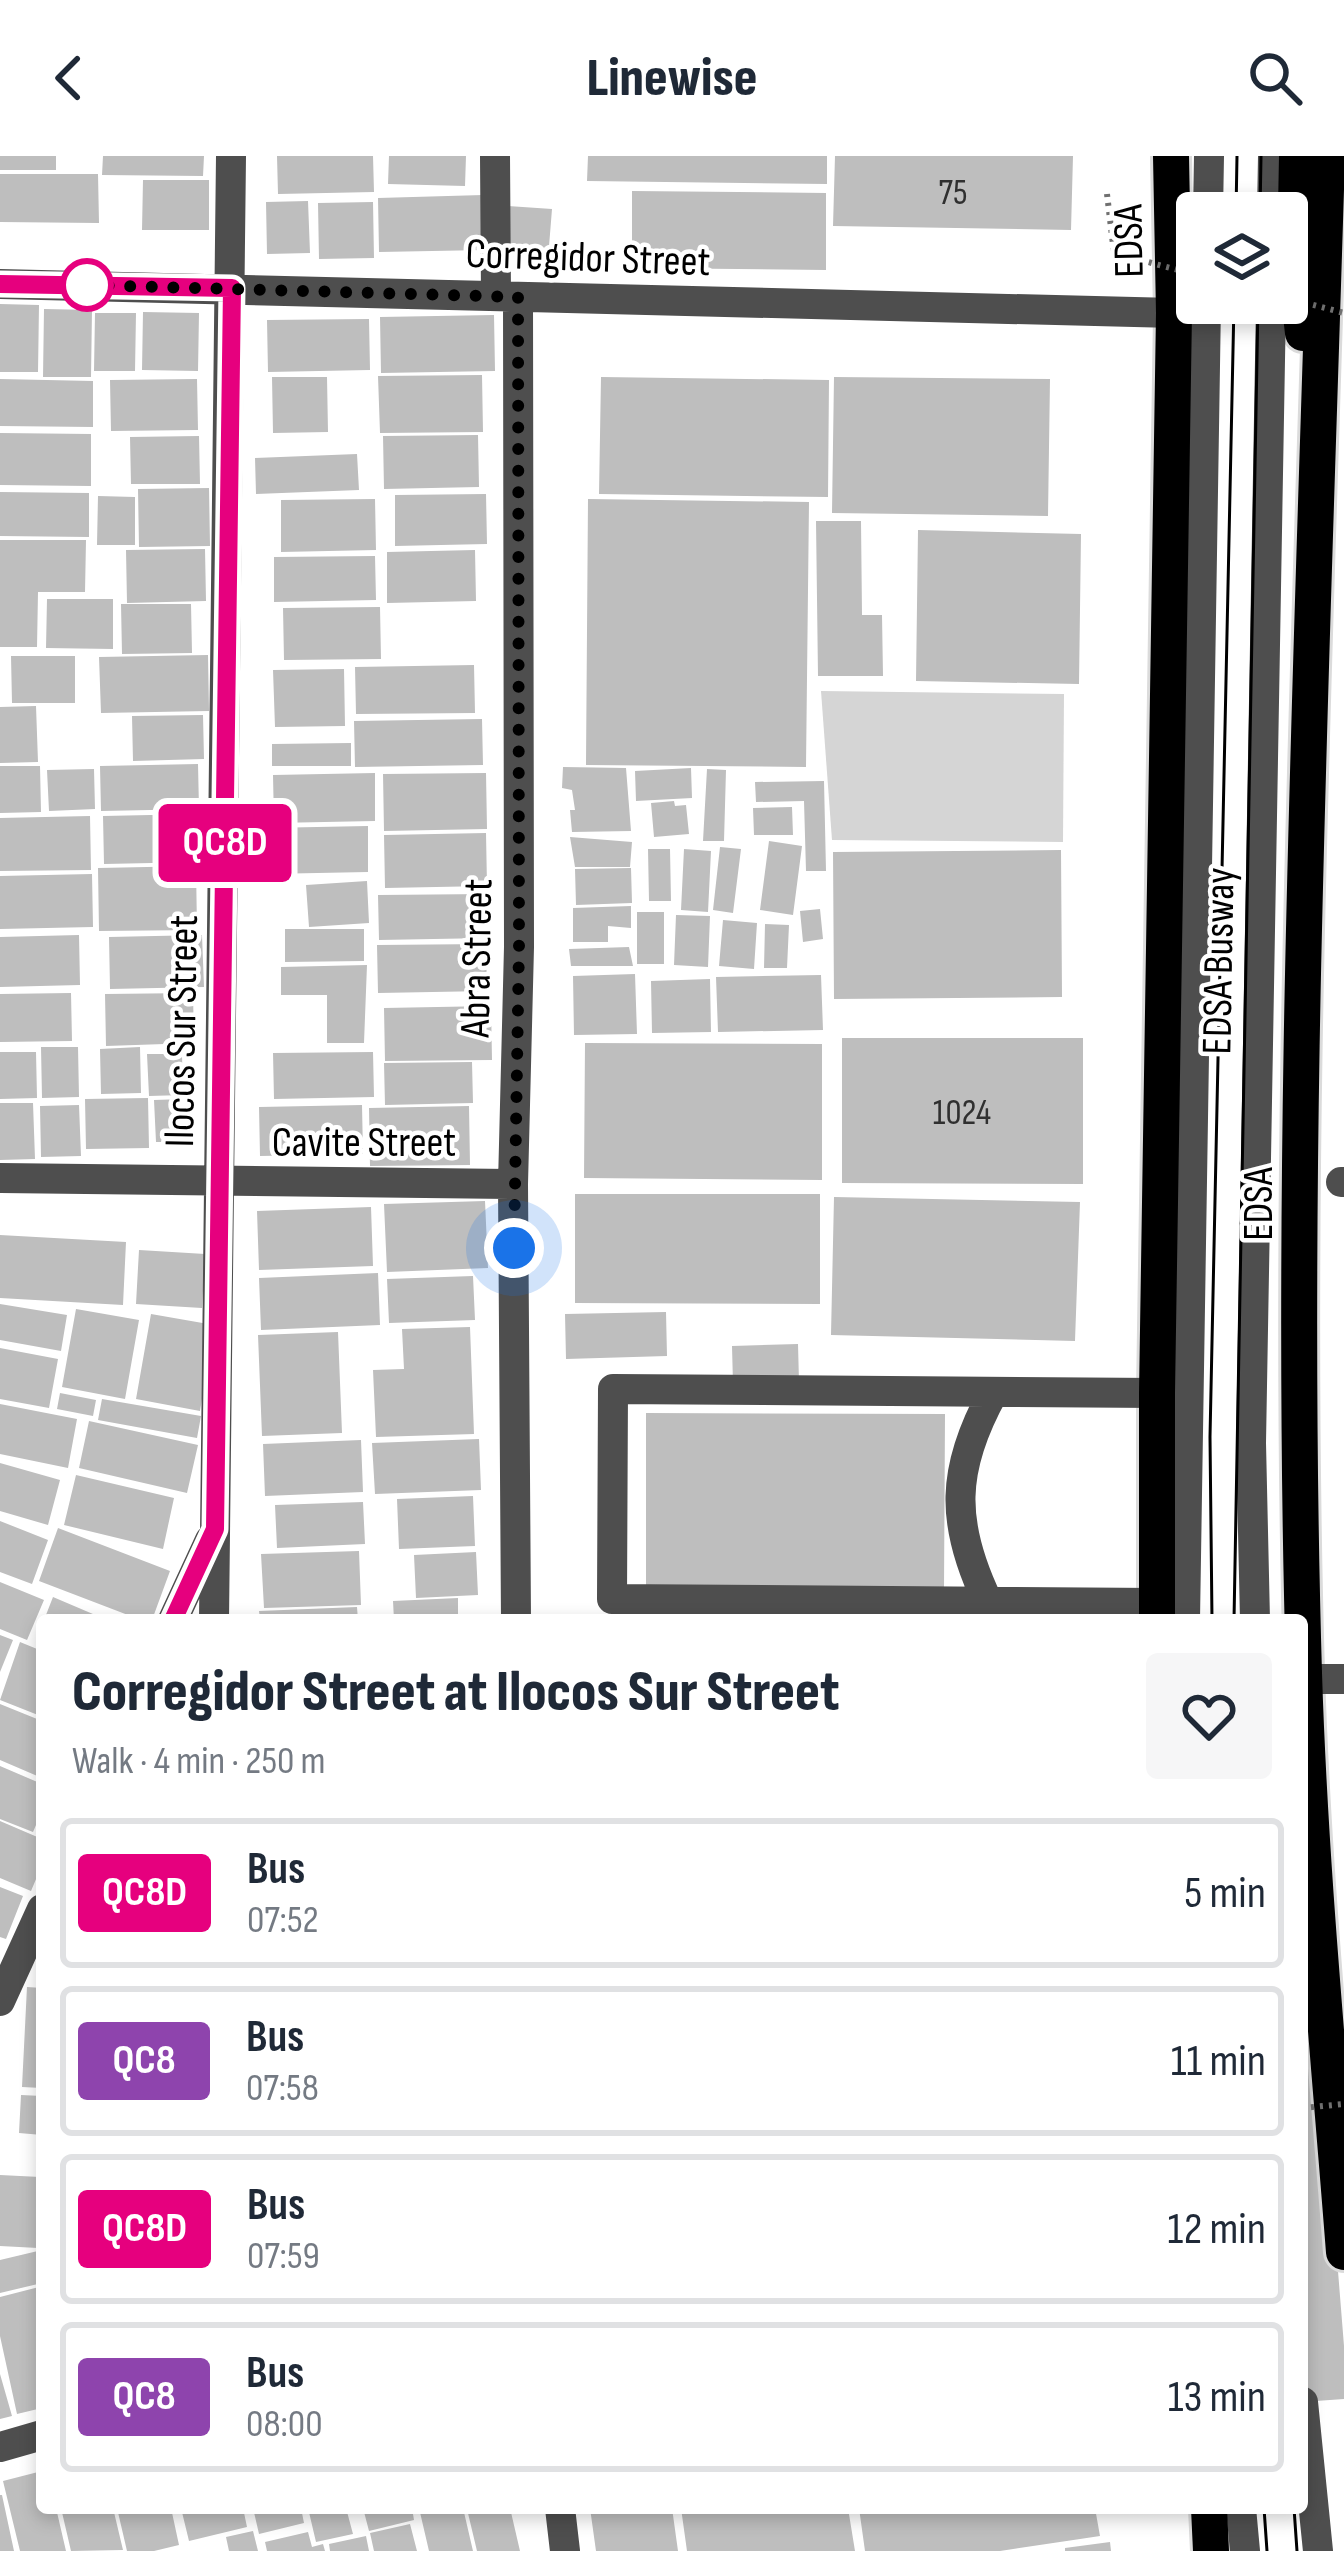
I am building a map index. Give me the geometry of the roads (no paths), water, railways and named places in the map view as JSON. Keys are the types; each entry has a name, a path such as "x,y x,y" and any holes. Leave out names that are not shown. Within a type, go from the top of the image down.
{"highway":[{"name":"EDSA","path":"1171,156 1176,196"},
{"path":"1297,156 1295,261 1318,461"},
{"name":"EDSA","path":"1304,1614 1302,955 1318,461 1334,236 1327,156"},
{"name":"EDSA","path":"1166,1614 1157,1393 1190,324"},
{"name":"EDSA","path":"1308,1714 1331,1913 1344,2252"},
{"path":"1210,2514 1211,2551"}],"street":[{"name":"Ilocos Sur Street","path":"214,1614 231,156"},
{"name":"Abra Street","path":"495,156 507,296 519,946 513,1184 516,1614"},
{"path":"1208,192 1209,156"},
{"path":"1272,192 1273,156"},
{"name":"Corregidor Street","path":"0,284 1176,308"},
{"name":"EDSA Busway","path":"1166,1614 1190,324"},
{"name":"EDSA Busway","path":"1255,1614 1250,1443 1271,324"},
{"name":"Cavite Street","path":"0,1178 513,1184"},
{"path":"1157,1393 613,1389 612,1599 988,1602 1166,1614"},
{"path":"988,1602 969,1562 960,1496 972,1431 993,1393"},
{"path":"176,1614 215,1529"},
{"path":"1308,1679 1344,1679"},
{"path":"0,2001 36,1922"},
{"path":"0,2447 36,2437"},
{"path":"1308,2445 1318,2551"},
{"path":"561,2514 565,2551"},
{"path":"1242,2514 1245,2551"}],"tram line":[{"path":"1236,192 1237,156"},
{"path":"1260,192 1261,156"},
{"path":"1212,1614 1210,1437 1234,324"},
{"path":"1234,1614 1258,324"},
{"path":"1264,2514 1267,2551"},
{"path":"1294,2514 1297,2551"}]}
